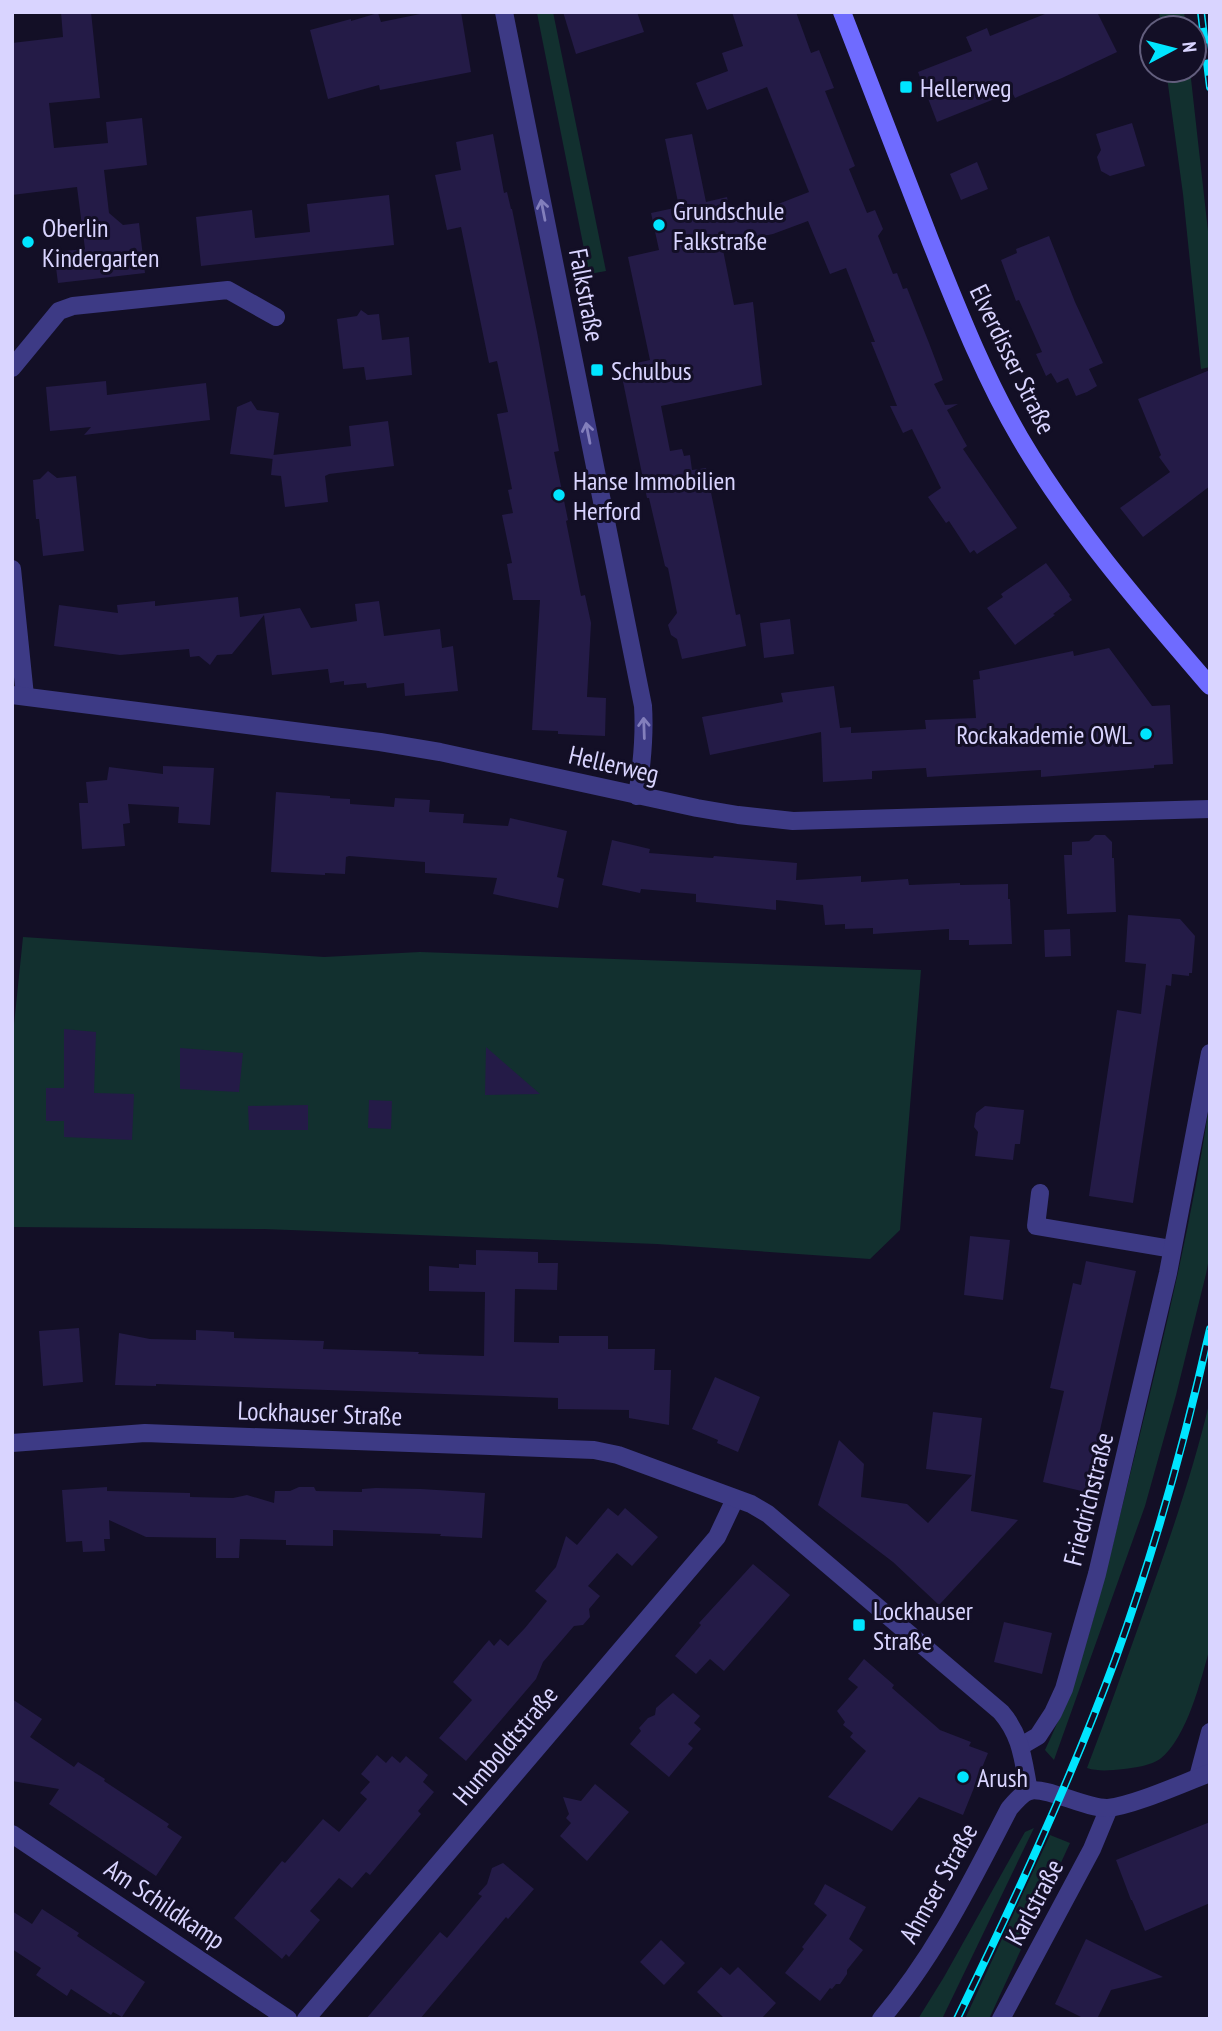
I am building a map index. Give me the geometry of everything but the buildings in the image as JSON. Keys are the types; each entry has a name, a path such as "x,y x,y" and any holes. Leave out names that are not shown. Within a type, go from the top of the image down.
{"main road":[{"name":"Elverdisser Straße","path":"842,12 964,324 989,380 1020,438 1054,492 1116,577 1210,686"}],"street":[{"name":"Falkstraße","path":"504,12 643,706 645,733 637,796"},
{"path":"12,368 59,311 73,306 228,290 276,317"},
{"path":"12,569 19,695"},
{"name":"Hellerweg","path":"19,695 392,744 440,752 637,796 738,815 793,821 1210,809"},
{"name":"Friedrichstraße","path":"1021,1746 1038,1735 1065,1689 1097,1574 1133,1427 1189,1171 1210,1054"},
{"path":"1040,1193 1036,1226 1172,1249"},
{"name":"Lockhauser Straße","path":"12,1443 145,1433 594,1451 618,1455 751,1504 768,1514 1001,1712 1012,1724 1021,1746 1029,1791"},
{"name":"Humboldtstraße","path":"306,2019 717,1536 735,1499"},
{"path":"1029,1791 1041,1791 1095,1807 1109,1808 1130,1803 1204,1775 1210,1732"},
{"name":"Ahmser Straße","path":"881,2019 934,1949 1009,1809 1029,1791"},
{"name":"Karlstraße","path":"1001,2019 1092,1849 1109,1808"},
{"name":"Am Schildkamp","path":"12,1834 288,2019"}],"green space":[{"path":"553,12 606,271 589,274 537,13"},
{"path":"1159,12 1184,14 1159,14"},
{"path":"1168,84 1192,84 1210,249 1210,367 1201,369 1183,194"},
{"path":"23,937 324,957 420,952 921,970 900,1230 870,1259 657,1244 264,1229 12,1227 12,1044"},
{"path":"1210,1100 1210,1253 1206,1274 1145,1506 1054,1760 1045,1750 1083,1653 1111,1551 1174,1293"},
{"path":"1210,1400 1210,1647 1197,1691 1178,1737 1160,1759 1148,1765 1128,1769 1087,1768 1171,1532"},
{"path":"1034,1828 942,2019 918,2019 1025,1832"},
{"path":"1050,1835 1070,1843 989,2019 965,2019"}],"railway":[{"path":"1201,12 1210,87"},
{"path":"957,2019 1040,1841 1115,1660 1168,1496 1210,1329"}],"place":[{"name":"Hellerweg","path":"906,87"},
{"name":"Grundschule Falkstraße","path":"659,225"},
{"name":"Oberlin Kindergarten","path":"28,242"},
{"name":"Schulbus","path":"597,370"},
{"name":"Hanse Immobilien Herford","path":"559,495"},
{"name":"Rockakademie OWL","path":"1146,734"},
{"name":"Lockhauser Straße","path":"859,1625"},
{"name":"Arush","path":"963,1777"}]}
